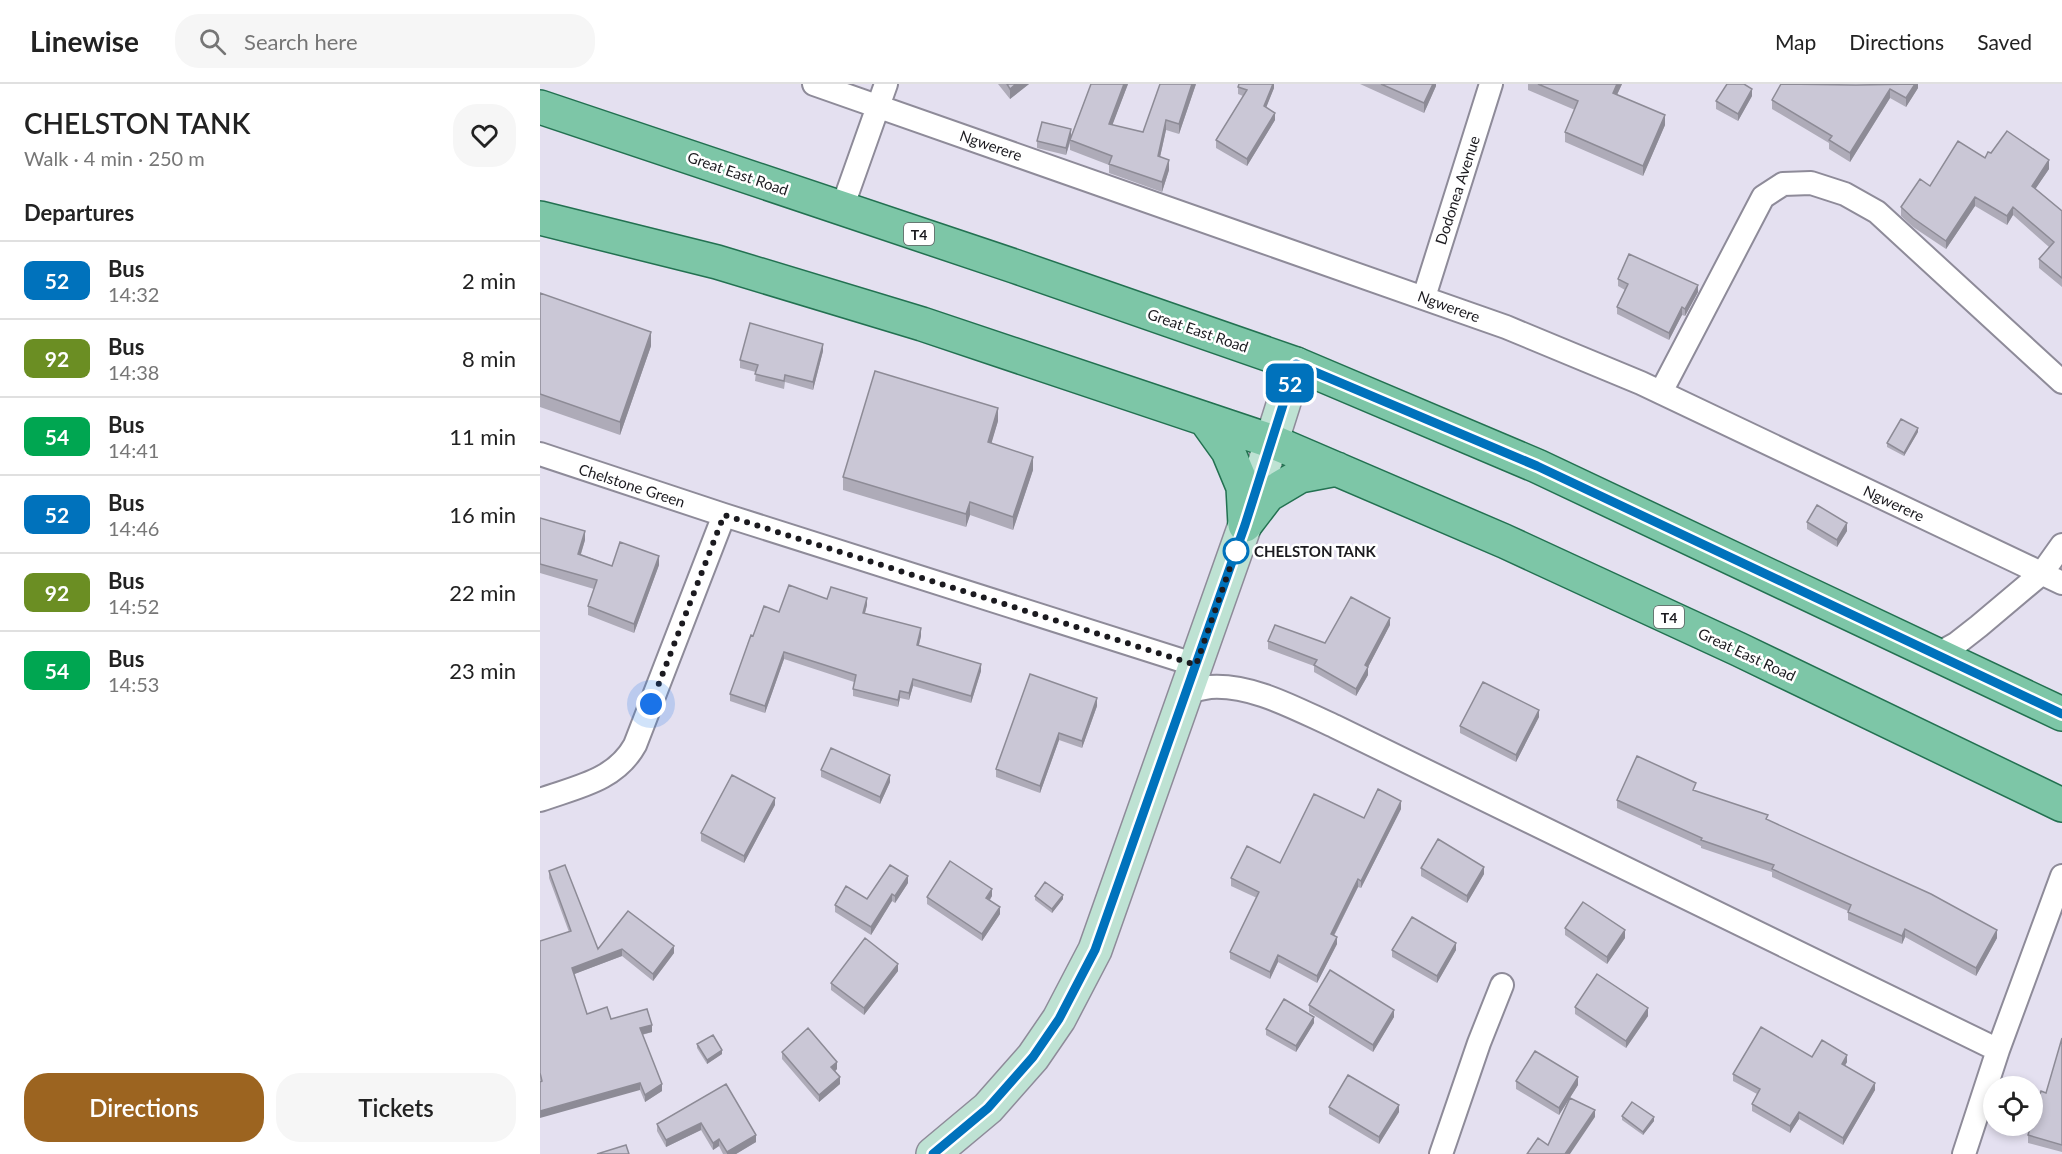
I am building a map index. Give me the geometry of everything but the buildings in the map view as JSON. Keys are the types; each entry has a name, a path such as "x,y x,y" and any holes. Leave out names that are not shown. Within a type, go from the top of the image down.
{"main road":[{"name":"Great East Road","path":"540,107 1296,364 1537,466 2062,714"},
{"name":"Great East Road","path":"540,218 717,262 888,313 1270,441 1504,541 2062,805"},
{"path":"1205,419 1228,451 1243,487 1245,525"},
{"path":"1245,525 1268,495 1300,476 1337,469"}],"street":[{"name":"Ngwerere","path":"814,84 882,95 1506,327 1661,392 2062,583"},
{"name":"Dodonea Avenue","path":"1424,297 1491,84"},
{"path":"842,208 882,95"},
{"path":"1661,392 1763,197 1783,184 1811,183 1845,194 1877,212 2062,382"},
{"path":"933,1154 988,1108 1010,1084 1039,1047 1068,1003 1095,950 1245,525 1296,364"},
{"name":"Chelstone Green","path":"540,454 724,515 1191,678"},
{"path":"540,800 599,779 617,769 627,759 635,746 724,515"},
{"path":"1936,655 1956,644 2042,573 2062,545"},
{"path":"1191,678 1211,687 1239,689 1275,700 1324,721 1998,1050"},
{"path":"1964,1154 1998,1050 2062,876"},
{"path":"1441,1154 1479,1043 1502,985"}],"bus line":[{"name":"52","path":"933,1154 988,1108 1033,1057 1059,1019 1095,950 1245,525 1296,364 1537,466 2062,714"}],"place":[{"name":"CHELSTON TANK","path":"1236,551"}],"route":[{"path":"651,704 724,515 1196,665 1238,545 1236,551"}]}
